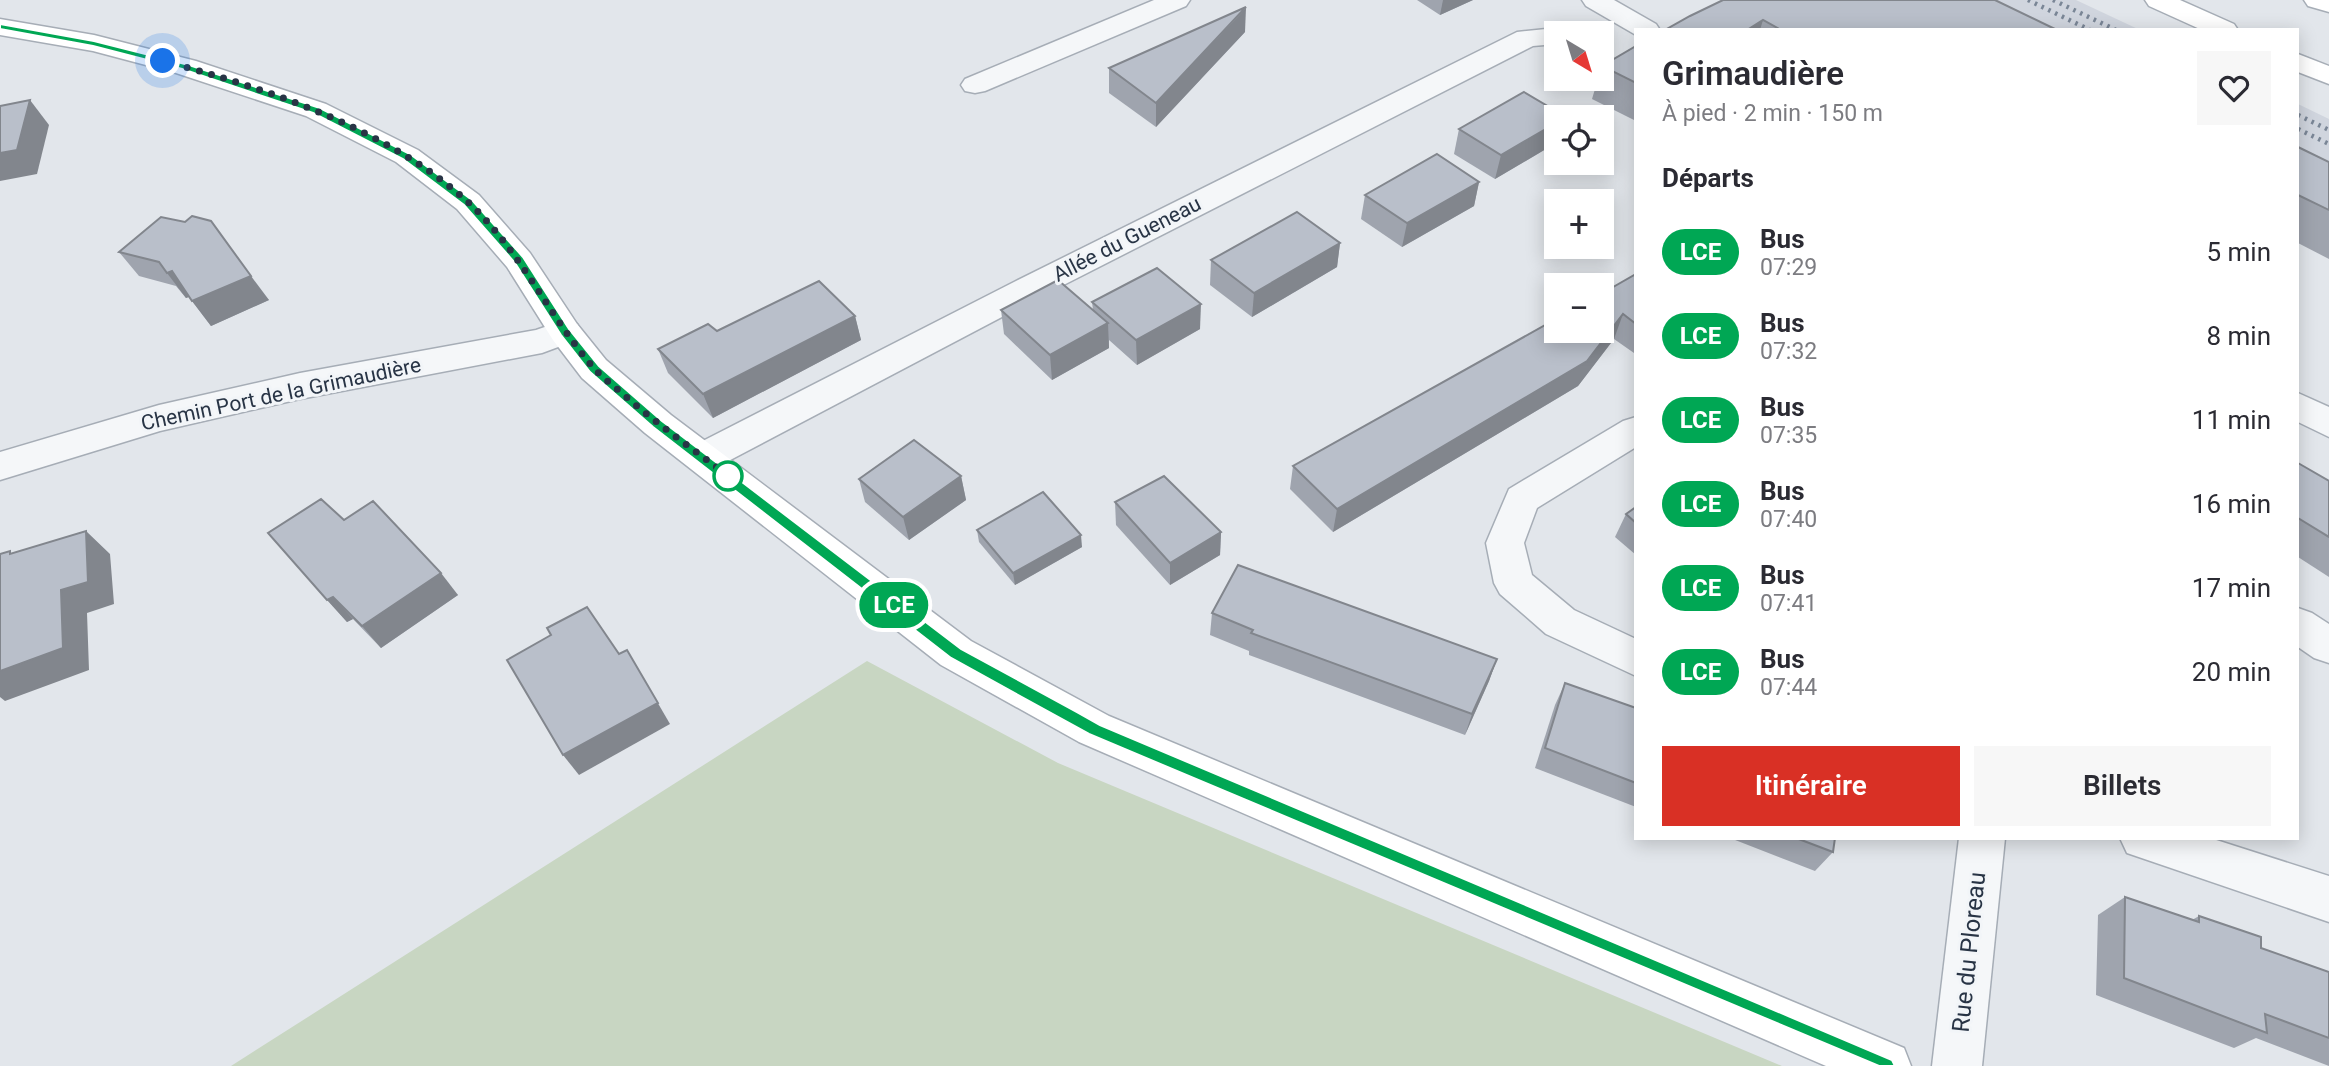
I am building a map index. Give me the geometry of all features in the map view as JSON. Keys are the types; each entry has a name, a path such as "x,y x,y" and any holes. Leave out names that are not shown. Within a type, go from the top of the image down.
{"street":[{"path":"975,85 1177,0"},
{"path":"1595,0 1644,28"},
{"path":"2158,0 2221,28"},
{"path":"2317,0 2329,5"},
{"path":"0,27 94,43 186,67 316,110 407,156 468,202 519,260 565,332 594,369 658,424 956,653 1094,729 1886,1066"},
{"name":"Allée du Gueneau","path":"704,457 1026,289 1527,38 1544,37"},
{"path":"2299,62 2329,76"},
{"name":"Chemin Port de la Grimaudière","path":"0,466 159,418 300,386 542,341 565,332"},
{"path":"2299,407 2329,424"},
{"path":"1634,431 1522,499 1505,543 1514,583 1560,622 1634,657"},
{"path":"2299,626 2329,646"},
{"name":"Rue du Ploreau","path":"1957,1066 1982,840"},
{"path":"2149,840 2329,899"}],"shaded area":[{"path":"1930,0 2076,0 2136,28 1986,28"},
{"path":"2299,104 2329,119 2329,196 2299,181"}],"green space":[{"path":"867,661 1058,763 1782,1066 231,1066"}],"building":[{"path":"1723,0 1995,0 2053,28 1777,28 1763,20 1750,28 1669,28"},
{"path":"1246,7 1156,103 1109,68"},
{"path":"1634,47 1634,82 1614,72 1614,59"},
{"path":"1524,92 1546,105 1544,130 1501,155 1459,129"},
{"path":"30,100 17,150 0,153 0,106"},
{"path":"2299,147 2329,162 2329,210 2299,195"},
{"path":"1437,154 1479,182 1407,223 1365,195"},
{"path":"1297,212 1340,243 1254,293 1211,260"},
{"path":"192,216 211,221 251,276 192,301 172,271 167,273 159,262 119,252 161,217 185,222"},
{"path":"1157,268 1201,304 1136,340 1092,302"},
{"path":"1634,275 1634,322 1623,314 1614,326 1614,287"},
{"path":"1058,280 1108,323 1050,355 1001,310"},
{"path":"819,281 855,316 703,394 658,349 708,324 717,331"},
{"path":"1544,326 1544,343 1601,343 1587,361 1337,509 1293,466"},
{"path":"914,440 961,476 903,517 859,479"},
{"path":"2299,464 2329,481 2329,537 2299,519"},
{"path":"1164,476 1221,532 1170,563 1115,502"},
{"path":"1043,492 1081,535 1013,573 977,530"},
{"path":"321,499 344,520 373,501 441,573 362,626 333,597 327,600 268,533"},
{"path":"1634,508 1634,521 1626,514"},
{"path":"86,531 88,582 61,590 63,648 0,671 0,554 10,551 10,554"},
{"path":"1238,565 1497,659 1472,714 1251,633 1253,630 1212,613"},
{"path":"587,607 619,654 627,650 658,703 563,755 507,660 551,635 547,628"},
{"path":"1565,683 1634,707 1634,782 1545,748"},
{"path":"1801,840 1835,840 1833,852"},
{"path":"2125,897 2199,922 2199,916 2261,937 2261,948 2329,972 2329,1038 2265,1014 2267,1033 2124,978"}],"railway":[{"path":"2028,0 2086,28"},
{"path":"2053,0 2112,28"},
{"path":"2299,115 2329,130"},
{"path":"2299,129 2329,144"}],"bus line":[{"name":"LCE","path":"0,27 94,43 186,67 316,110 407,156 468,202 519,260 565,332 594,369 658,424 956,653 1071,717 1886,1066"}],"route":[{"path":"163,61 316,110 407,156 468,202 519,260 565,332 594,369 658,424 728,476"}]}
